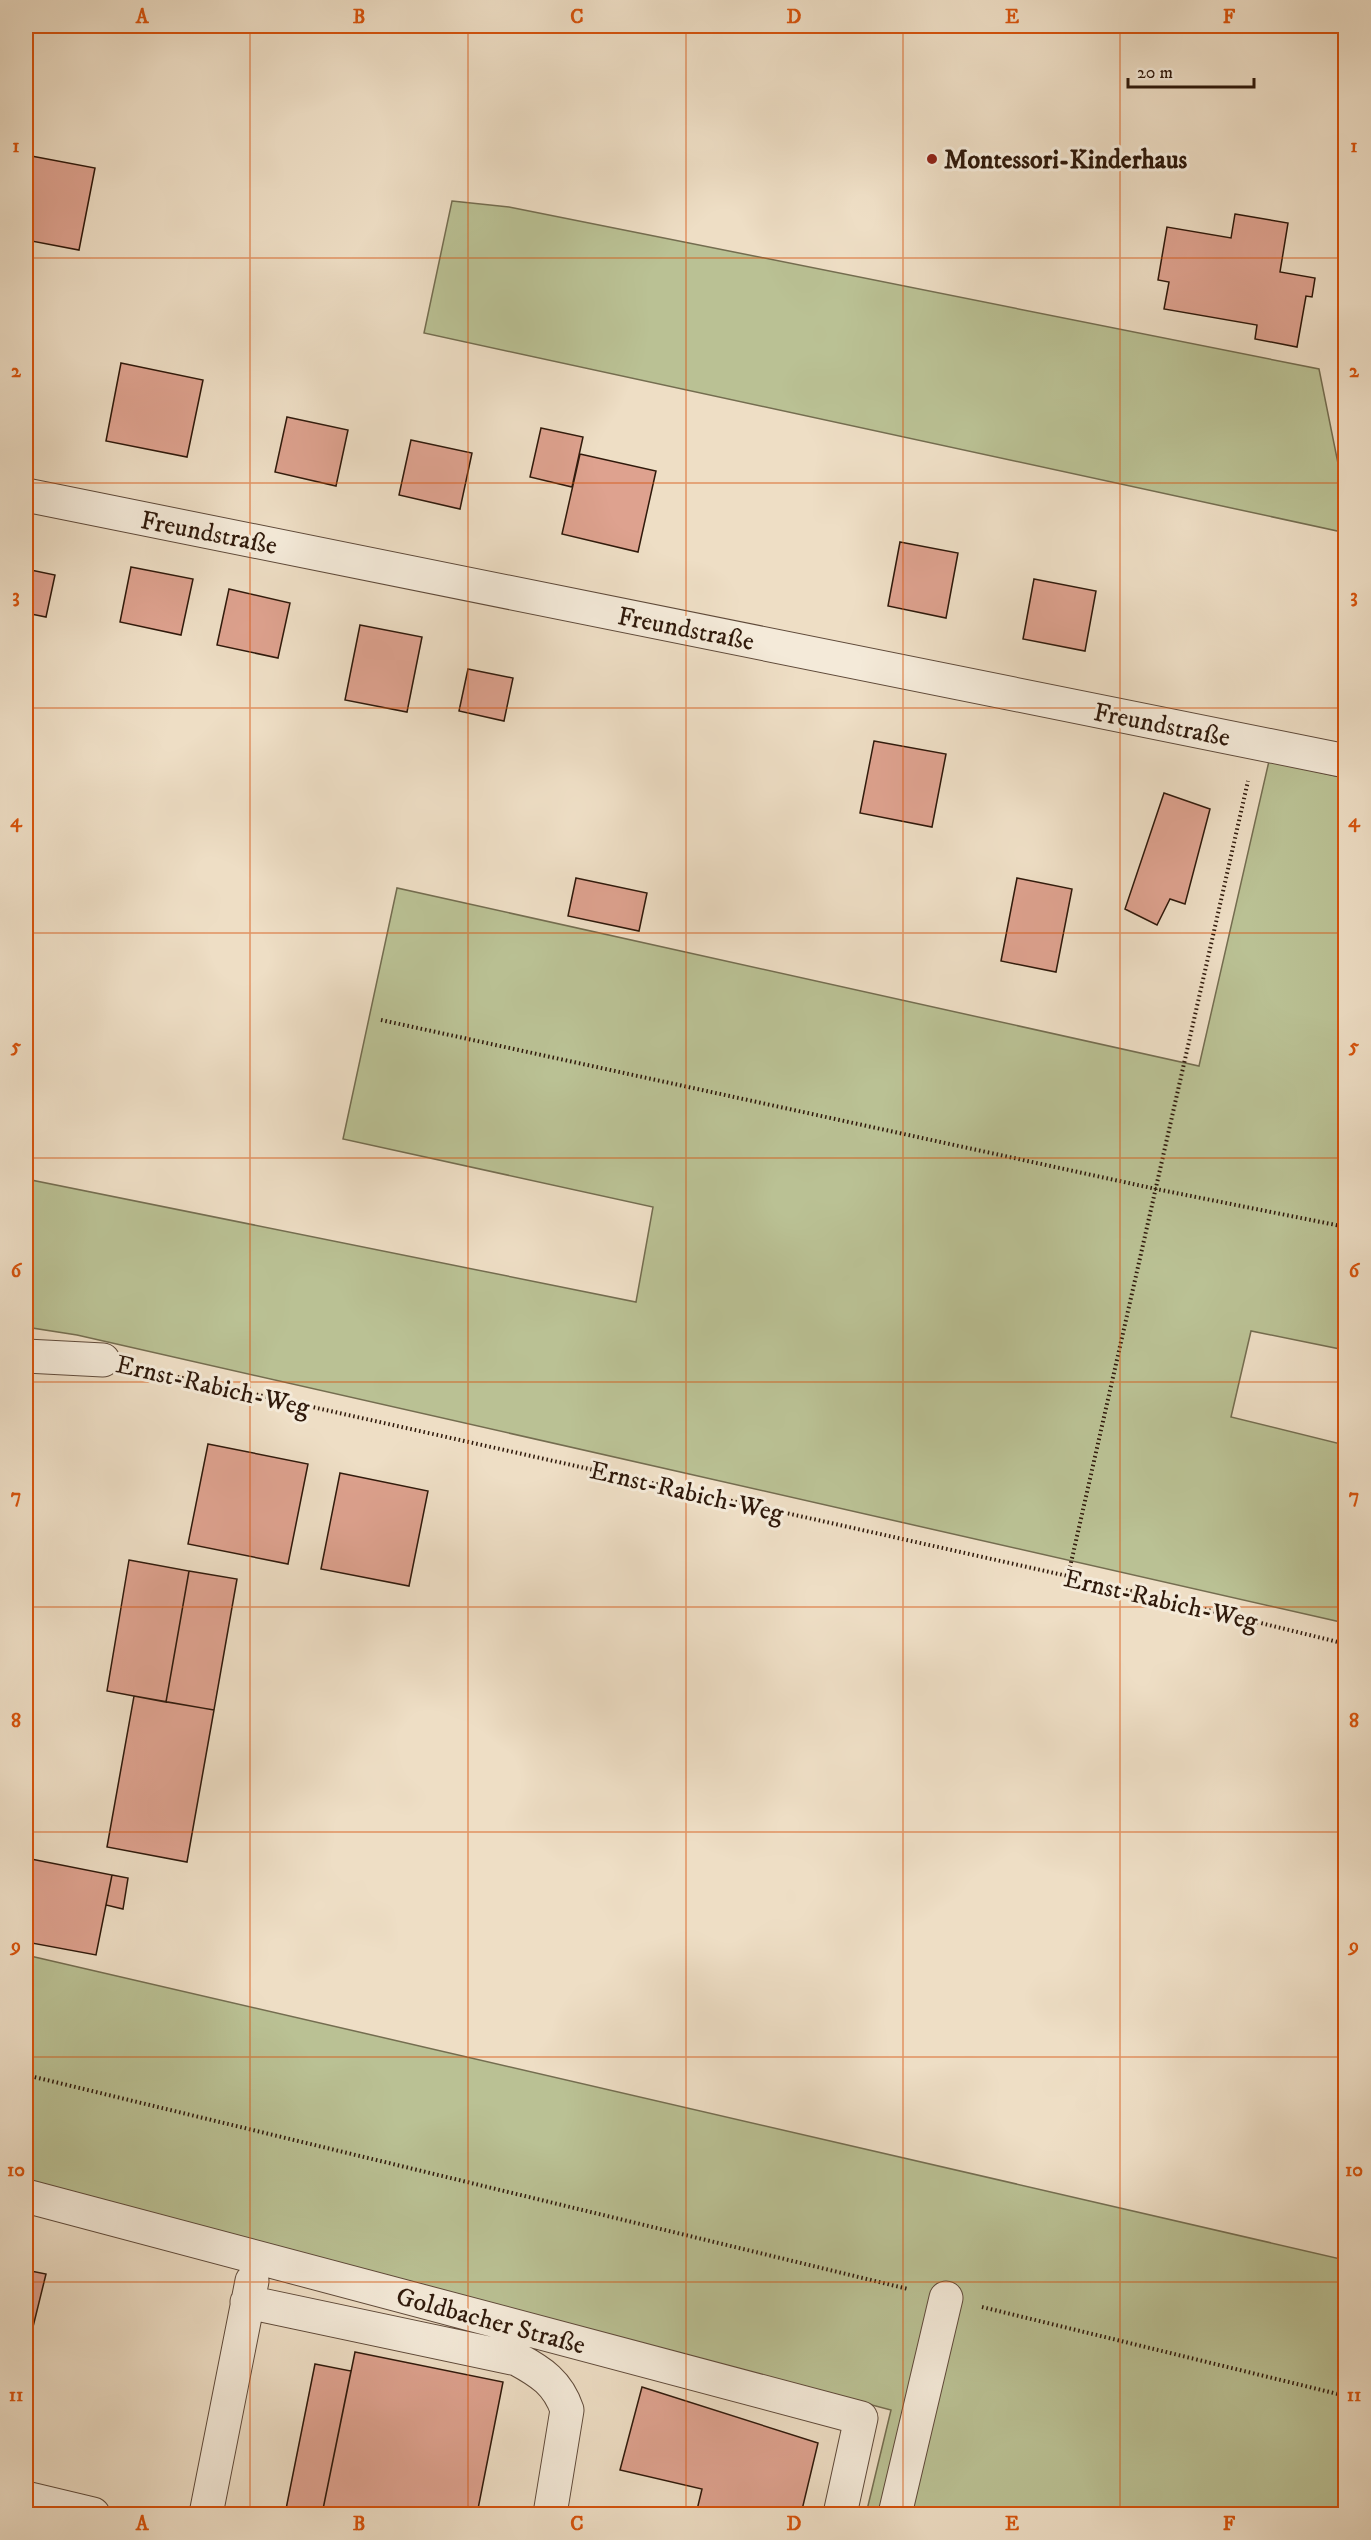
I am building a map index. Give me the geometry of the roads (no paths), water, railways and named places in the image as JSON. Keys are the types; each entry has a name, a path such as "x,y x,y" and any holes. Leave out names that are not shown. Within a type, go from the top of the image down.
{"street":[{"name":"Freundstraße","path":"26,495 1346,761"},
{"name":"Ernst-Rabich-Weg","path":"26,1356 103,1360"},
{"name":"Goldbacher Straße","path":"26,2196 861,2418 840,2514"},
{"path":"206,2514 256,2258"},
{"path":"895,2514 946,2298"},
{"path":"247,2302 517,2359 547,2377 563,2398 567,2410 550,2514"},
{"path":"26,2498 93,2514"}],"place":[{"name":"Montessori-Kinderhaus","path":"932,159"}]}
